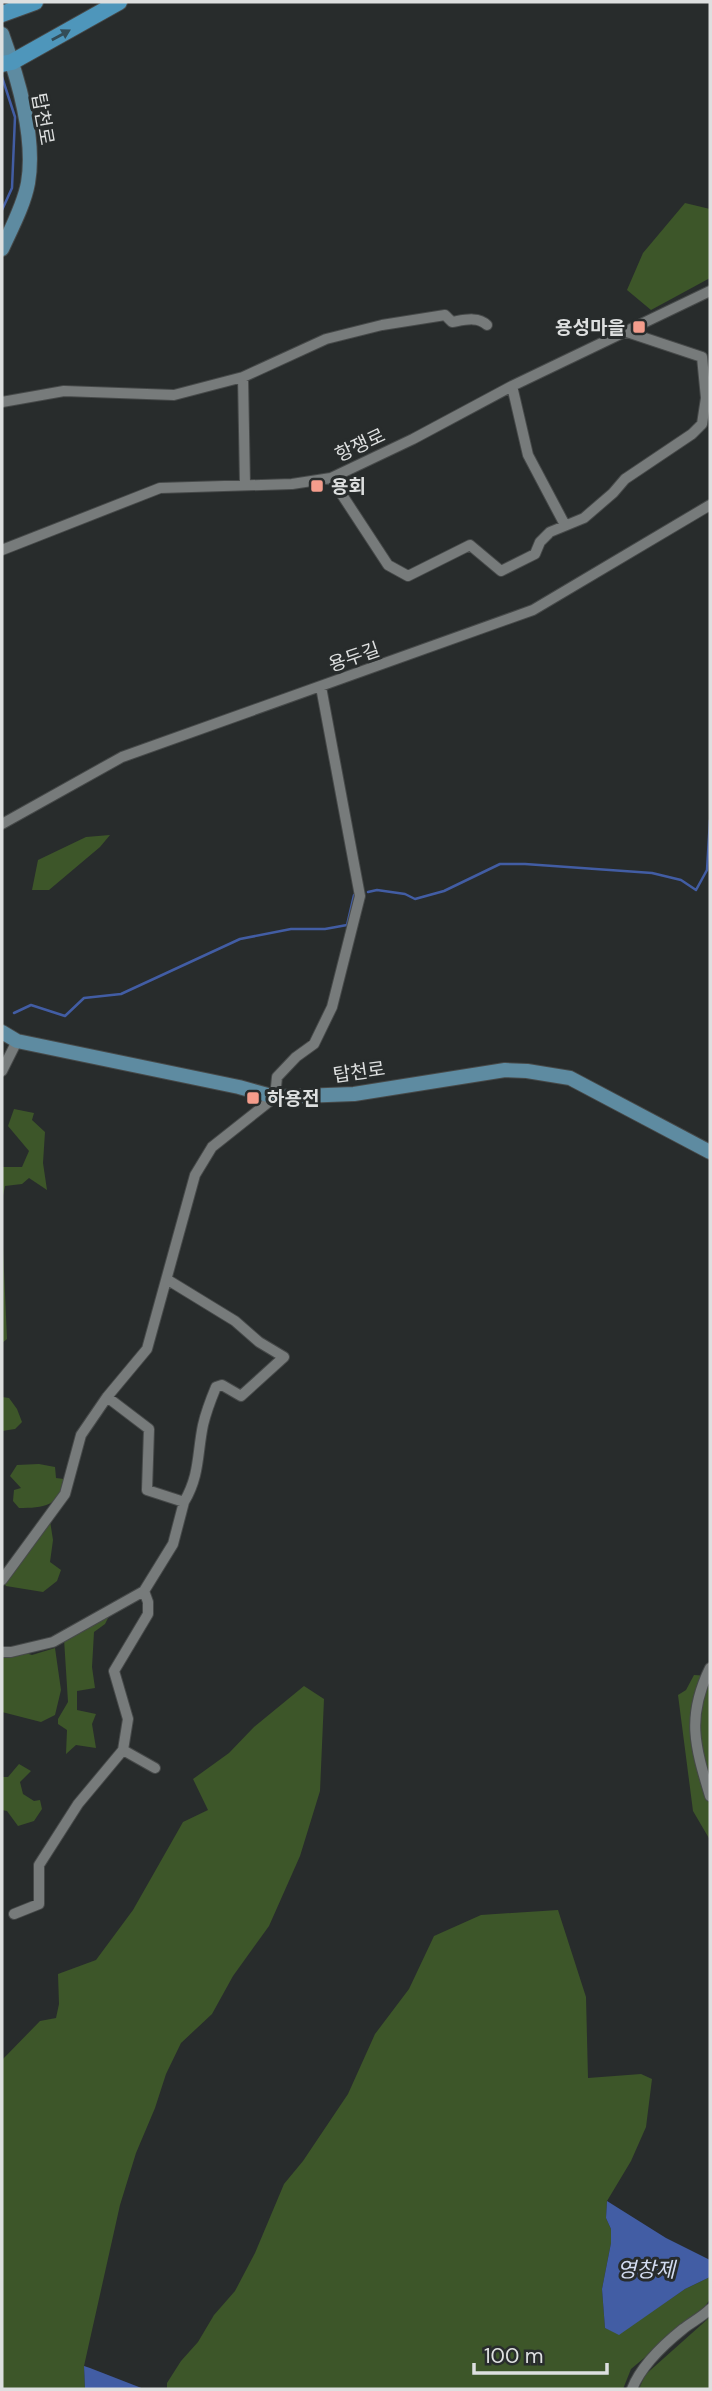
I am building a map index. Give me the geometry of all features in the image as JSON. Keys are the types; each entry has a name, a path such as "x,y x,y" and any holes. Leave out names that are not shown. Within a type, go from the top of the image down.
{"highway":[{"path":"7,63 119,2"},
{"path":"2,14 28,4"}],"main road":[{"name":"탑천로","path":"2,34 7,63 31,145 28,185 2,249"},
{"name":"탑천로","path":"2,1032 18,1041 239,1087 275,1097 354,1094 505,1070 570,1077 710,1152"}],"street":[{"name":"항쟁로","path":"2,550 160,488 292,484 331,478 710,290"},
{"path":"2,402 64,391 174,395 243,377 326,339 382,325 445,315 452,322 473,319 483,321 487,325"},
{"path":"331,478 388,565 408,576 470,545 501,571 536,554 545,537 584,518 625,480 692,435 702,424 708,398 706,355 627,332"},
{"path":"243,377 245,485"},
{"path":"512,386 528,454 565,525"},
{"name":"용두길","path":"2,824 122,757 533,610 710,505"},
{"path":"2,1580 65,1494 80,1435 147,1349 195,1175 212,1147 275,1097 276,1077 314,1044 332,1007 360,896 321,687"},
{"path":"2,1071 18,1041"},
{"path":"2,1652 53,1642 144,1591 173,1544 184,1502 192,1488 201,1454 203,1425 216,1387 222,1385 241,1396 284,1357 259,1342 235,1321 168,1280"},
{"path":"107,1397 149,1429 147,1490 184,1502"},
{"path":"14,1914 39,1904 39,1865 78,1804 123,1750 128,1719 114,1671 148,1614 144,1591"},
{"path":"710,1668 695,1707 694,1731 710,1796"},
{"path":"123,1750 155,1768"},
{"path":"632,2389 638,2375 651,2361 682,2330 710,2309"}],"green space":[{"path":"685,203 710,209 710,278 651,310 627,290 643,253"},
{"path":"110,835 100,847 49,890 32,890 38,860 86,837"},
{"path":"14,1109 34,1113 32,1120 45,1132 43,1163 47,1190 29,1178 22,1184 5,1186 2,1201 2,1167 22,1167 29,1151 8,1126"},
{"path":"2,1225 7,1339 2,1343"},
{"path":"2,1397 9,1398 17,1409 22,1422 15,1429 2,1431"},
{"path":"39,1464 55,1467 56,1478 64,1479 59,1495 43,1506 19,1508 13,1501 14,1490 21,1488 10,1476 17,1465"},
{"path":"48,1508 53,1540 50,1562 61,1570 57,1581 43,1592 6,1586 2,1581 2,1571"},
{"path":"111,1612 105,1624 94,1632 92,1667 95,1688 77,1691 77,1710 96,1714 92,1724 96,1748 76,1745 66,1754 67,1730 58,1724 68,1702 64,1639"},
{"path":"9,1648 32,1655 55,1648 61,1690 55,1715 41,1722 2,1712 2,1652"},
{"path":"694,1675 710,1676 710,1840 693,1811 678,1695 686,1690"},
{"path":"304,1686 324,1699 320,1791 300,1856 269,1926 233,1976 212,2014 181,2043 166,2074 136,2153 120,2205 84,2366 85,2389 2,2389 2,2060 40,2021 56,2018 59,2004 58,1974 96,1960 133,1910 183,1822 208,1810 193,1779 229,1753 254,1727"},
{"path":"19,1764 31,1771 20,1782 23,1794 34,1801 40,1800 42,1809 34,1821 18,1826 7,1811 2,1810 2,1777 8,1777"},
{"path":"558,1910 586,1997 588,2078 641,2074 652,2079 646,2127 631,2161 607,2201 606,2218 611,2229 611,2243 602,2289 605,2328 619,2334 685,2289 710,2277 710,2299 704,2308 631,2369 623,2389 167,2389 167,2383 181,2361 235,2291 255,2253 284,2184 303,2161 348,2094 375,2034 409,1989 434,1936 481,1915"},
{"path":"710,2317 710,2389 639,2389 645,2375"}],"water":[{"name":"영창제","path":"607,2201 666,2238 710,2260 710,2277 685,2289 619,2335 605,2328 602,2289 611,2243 611,2229 606,2218"},
{"path":"84,2366 90,2368 144,2389 85,2389"}],"waterway":[{"path":"2,77 15,117 12,188 2,210"},
{"path":"368,892 377,890 405,894 415,899 444,891 500,864 652,873 681,880 696,890 707,870 710,820"},
{"path":"14,1013 31,1005 65,1016 84,998 121,994 240,939 291,929 325,929 347,925 354,895"}],"place":[{"name":"용성마을","path":"639,327"},
{"name":"용회","path":"317,486"},
{"name":"하용전","path":"253,1098"}]}
